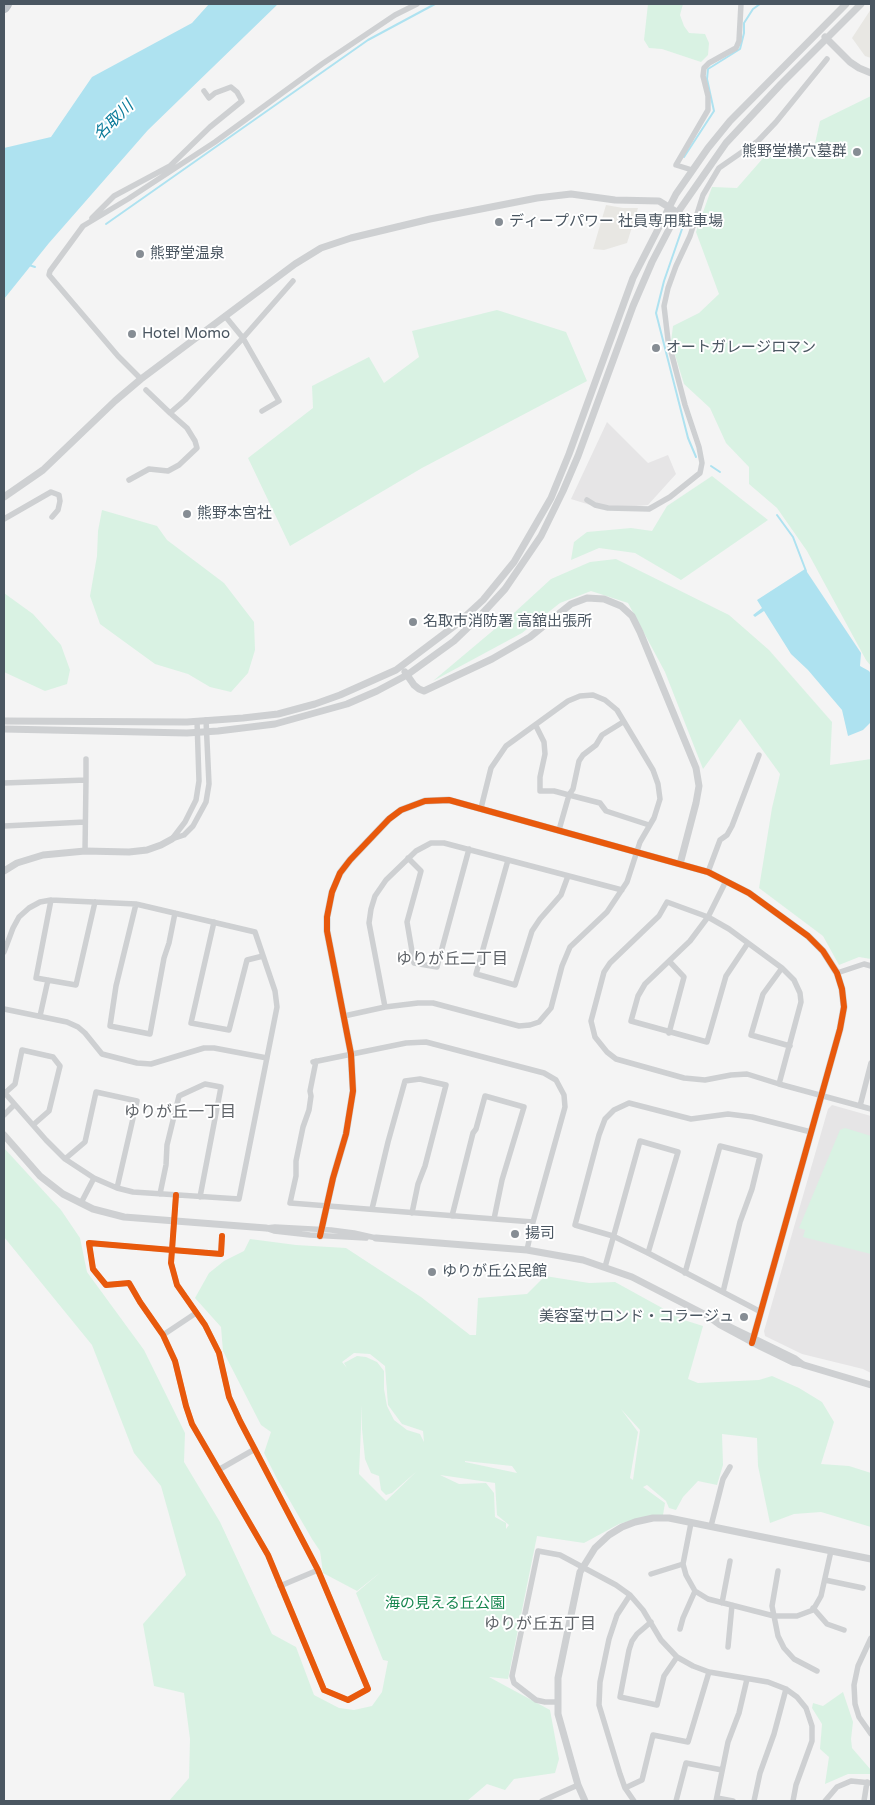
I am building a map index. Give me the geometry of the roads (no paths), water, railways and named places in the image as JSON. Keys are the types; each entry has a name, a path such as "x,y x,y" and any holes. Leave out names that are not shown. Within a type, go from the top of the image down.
{"street":[{"path":"85,224 216,142 322,64 395,15 417,4"},
{"path":"692,170 676,165 708,110 708,96 703,76 704,68 709,63 736,48 740,34 741,4"},
{"path":"4,721 197,721 278,714 315,704 367,684 401,667 450,630 483,600 514,562 551,498 633,278 669,206 692,170 730,121 846,4"},
{"path":"4,729 139,733 206,732 275,724 347,704 407,675 454,641 505,589 541,536 564,491 633,306 652,262 678,212 726,143 750,116 861,4"},
{"path":"820,31 850,62 858,68 871,73"},
{"path":"587,500 595,505 608,508 649,509 670,497 700,473 702,463 699,448 676,374 668,340 664,306 676,266 690,236 703,195 720,168 758,141 776,122 827,59"},
{"path":"141,379 118,356 49,275 50,270 85,224 114,196 170,166 210,127 242,101 237,92 231,87 214,93 209,98 204,90"},
{"path":"712,163 720,168"},
{"path":"4,497 43,470 115,401 141,379 295,264 321,248 351,238 498,206 571,194 615,200 660,201 694,223"},
{"path":"170,413 185,400 243,338 293,281"},
{"path":"225,316 243,338 279,401 262,411"},
{"path":"129,480 149,468 168,470 179,465 197,448 187,428 146,390"},
{"path":"4,519 51,492 59,495 60,501 58,510 52,517"},
{"path":"401,667 414,686 424,691 492,659 530,637 570,604 587,598 604,599 622,606 632,616 640,632 696,768 699,786 680,864"},
{"path":"344,1016 385,1007 433,1003 519,1026 539,1022 551,1008 562,966 570,947 607,912 627,882 637,852 658,810 660,799 658,784 653,770 616,710 605,700 593,696 580,696 568,700 536,726 506,746 491,768 481,808"},
{"path":"4,871 17,863 43,855 85,851 129,852 147,850 162,846 184,835 193,826 206,802 209,784 206,720"},
{"path":"172,840 185,822 196,800 199,781 197,721"},
{"path":"559,830 569,795 573,789 579,761 583,755 596,745 602,735 623,722"},
{"path":"536,726 544,742 546,754 540,777 540,791 554,791 600,803 606,811 649,825"},
{"path":"708,872 720,840 727,835 732,826 759,755"},
{"path":"85,851 86,759"},
{"path":"4,783 86,780"},
{"path":"320,1233 351,1112 353,1073 327,931 332,892 340,873 379,828 400,810 425,800 444,800 481,808 708,872 749,893 808,936 824,951 837,973 842,989 844,1007 840,1029 753,1340"},
{"path":"4,826 84,822"},
{"path":"385,1007 369,924 371,910 375,896 386,880 416,851 431,843 444,842 622,890"},
{"path":"408,858 421,870 407,922 414,963 437,967 470,849"},
{"path":"508,860 476,974 515,985 532,931 561,894 568,876"},
{"path":"726,881 708,917 690,941 645,984 638,996 632,1021 707,1042 726,976 748,943"},
{"path":"51,900 36,978 76,985 95,902"},
{"path":"4,952 12,928 19,917 29,908 40,902 51,900 136,904 255,932 275,991 277,1007 240,1199 133,1192 117,1188 94,1178 65,1159 14,1105 4,1093 15,1084 22,1050 53,1056 60,1066 49,1111 33,1125"},
{"path":"779,1084 801,1002 800,993 794,980 782,968 748,943 708,917 667,902 659,916 610,963 604,972 591,1021 595,1037 607,1052 616,1059 684,1078 705,1080 747,1074 779,1084 871,1109"},
{"path":"136,904 116,986 110,1026 150,1034 160,975 175,913"},
{"path":"214,922 191,1023 229,1030 247,960 263,956"},
{"path":"669,961 684,977 669,1032"},
{"path":"837,973 864,964 871,966"},
{"path":"782,968 763,994 752,1036 790,1046"},
{"path":"40,1016 48,980"},
{"path":"4,1009 68,1022 78,1027 102,1054 136,1063 151,1064 204,1048 214,1048 267,1058"},
{"path":"527,1250 565,1107 564,1095 556,1080 544,1073 426,1042 314,1061 309,1110 300,1144 290,1203 533,1222"},
{"path":"860,1106 871,1063"},
{"path":"372,1209 405,1081 420,1079 446,1085 425,1166 418,1184 412,1213"},
{"path":"160,1194 166,1165 167,1145 179,1096 205,1084 221,1087 200,1197"},
{"path":"65,1159 84,1142 96,1092 137,1101 117,1188"},
{"path":"452,1216 473,1133 485,1096 524,1107 502,1180 494,1219"},
{"path":"761,1312 613,1236 575,1225 605,1119 614,1110 629,1103 691,1119 728,1114 752,1117 812,1132"},
{"path":"4,1115 14,1105"},
{"path":"4,1135 40,1176 62,1194 93,1209 124,1217 264,1228 275,1227 320,1233 354,1233 376,1238 527,1250 583,1260 632,1277 704,1314 719,1324 795,1358 804,1365 871,1385"},
{"path":"605,1267 640,1141 678,1152 648,1253"},
{"path":"684,1272 720,1146 760,1156 752,1189 740,1222 723,1292"},
{"path":"81,1204 94,1178"},
{"path":"176,1195 172,1250 172,1263 177,1285 219,1353 229,1397 318,1570 368,1689 348,1700 324,1690 268,1555 220,1469 192,1424 175,1361 163,1335 129,1283 106,1285 93,1269 89,1243 172,1250 221,1254 222,1236"},
{"path":"163,1335 196,1313"},
{"path":"220,1469 255,1448"},
{"path":"711,1526 723,1479 730,1467"},
{"path":"585,1801 578,1785 560,1726 556,1702 558,1678 580,1572 595,1548 608,1535 622,1527 653,1518 669,1518 871,1559"},
{"path":"692,1523 683,1564 686,1575 695,1591 708,1599 774,1616 797,1616 813,1608 821,1596 831,1551"},
{"path":"556,1702 536,1700 514,1683 512,1676 538,1551 560,1556 616,1585 630,1595 643,1610 661,1640 677,1657 709,1672 768,1682 786,1689 797,1697 806,1708 812,1726 812,1741 796,1786 793,1801"},
{"path":"722,1603 730,1561"},
{"path":"651,1574 683,1564"},
{"path":"280,1586 318,1570"},
{"path":"778,1571 772,1606 778,1636 784,1648 794,1659 817,1671"},
{"path":"825,1580 863,1588"},
{"path":"680,1629 695,1591"},
{"path":"630,1595 617,1615 609,1638 600,1682 599,1704 625,1788 634,1801"},
{"path":"728,1647 732,1605"},
{"path":"813,1608 827,1624 844,1630"},
{"path":"651,1622 636,1634 632,1641 620,1698 657,1705 664,1676 677,1657"},
{"path":"871,1638 858,1666 854,1686 854,1704 859,1717 871,1734"},
{"path":"625,1788 642,1780 653,1735 688,1742 709,1672"},
{"path":"733,1801 716,1800 728,1742 739,1713 747,1679"},
{"path":"754,1801 760,1773 774,1734 786,1689"},
{"path":"676,1801 686,1763 722,1770"},
{"path":"825,1801 837,1787 851,1781 869,1783 864,1801"},
{"path":"542,1801 578,1785"}],"water":[{"name":"名取川","path":"209,4 278,4 148,130 49,243 4,299 4,148 51,137 92,77 192,23"},
{"path":"805,569 861,653 860,666 871,674 871,722 863,730 848,736 842,710 808,670 791,654 764,611 755,617 753,615 762,608 757,600"}],"waterway":[{"path":"106,224 368,40 435,4"},
{"path":"684,157 714,111 707,79 708,69 740,49 744,33 744,23 753,9 760,4"},
{"path":"682,229 664,281 656,313 688,438 696,457"},
{"path":"29,265 35,267"},
{"path":"711,466 720,472"},
{"path":"777,515 793,537 806,571"}],"place":[{"name":"熊野堂横穴墓群","path":"857,152"},
{"name":"ディープパワー 社員専用駐車場","path":"499,222"},
{"name":"熊野堂温泉","path":"140,254"},
{"name":"Hotel Momo","path":"132,334"},
{"name":"オートガレージロマン","path":"656,348"},
{"name":"熊野本宮社","path":"187,514"},
{"name":"名取市消防署 高舘出張所","path":"413,622"},
{"name":"揚司","path":"515,1234"},
{"name":"ゆりが丘公民館","path":"432,1272"},
{"name":"美容室サロンド・コラージュ","path":"744,1317"}],"district":[{"name":"ゆりが丘二丁目","path":"452,960"},
{"name":"ゆりが丘一丁目","path":"180,1113"},
{"name":"ゆりが丘五丁目","path":"540,1625"}],"park label":[{"name":"海の見える丘公園","path":"445,1604"}]}
